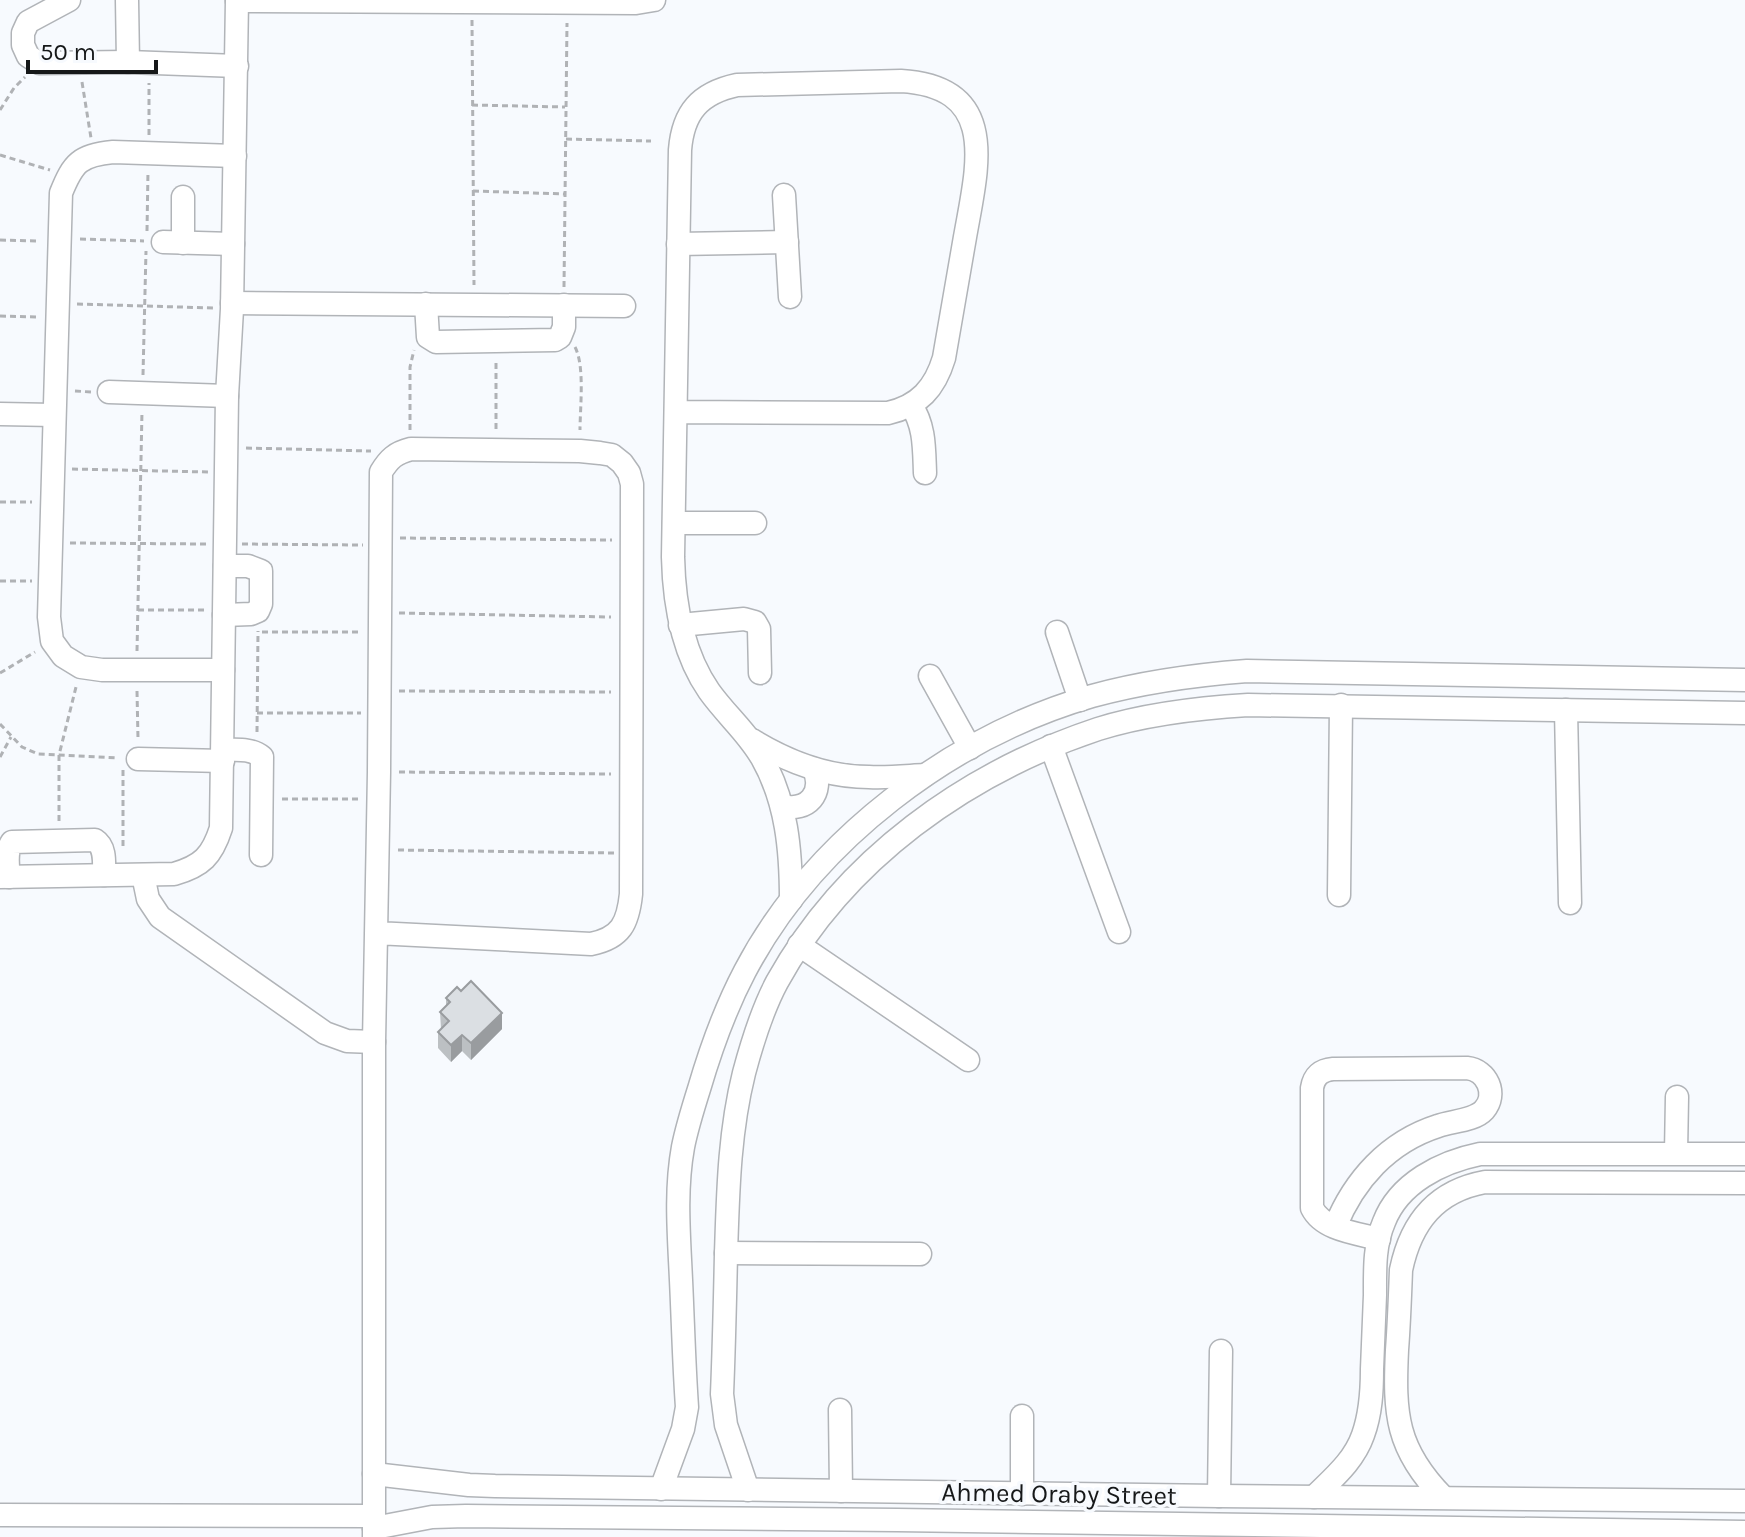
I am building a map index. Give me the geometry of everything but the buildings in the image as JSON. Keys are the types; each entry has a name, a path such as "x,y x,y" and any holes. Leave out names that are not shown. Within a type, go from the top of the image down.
{"street":[{"path":"69,0 28,22 23,33 23,45 28,56 39,63 237,66"},
{"path":"127,0 128,62"},
{"path":"374,1042 347,1041 325,1033 160,917 148,899 124,875 95,840 12,842 4,877 124,875 174,874 191,869 205,860 216,845 221,828 237,1 636,3 654,0"},
{"path":"676,412 888,413 911,405 929,391 944,358 976,173 977,139 972,123 953,97 924,83 901,81 745,84 721,89 707,96 686,120 681,136 678,244 674,523 674,584 680,625 696,668 709,692 751,740 764,760 782,806 789,837 791,900"},
{"path":"223,670 102,670 81,667 63,656 52,641 49,617 61,193 79,161 93,153 235,156"},
{"path":"784,195 790,297"},
{"path":"183,197 173,242 233,244"},
{"path":"678,244 787,242"},
{"path":"426,304 428,337 436,342 555,340 562,333 564,305"},
{"path":"232,306 624,306"},
{"path":"109,392 227,396"},
{"path":"911,405 923,430 925,473"},
{"path":"0,414 54,415"},
{"path":"374,1527 374,1042 381,472 388,460 405,450 580,451 612,455 629,473 632,484 633,692 629,915 609,940 591,944 376,933"},
{"path":"674,523 755,523"},
{"path":"225,566 248,566 261,571 258,622"},
{"path":"224,612 251,614 258,622"},
{"path":"680,625 744,619 755,622 759,629 760,673"},
{"path":"1057,632 1080,700"},
{"path":"661,1489 686,1417 679,1177 689,1119 707,1059 731,998 766,935 791,900 838,846 925,775 1021,722 1080,700 1168,679 1207,674 1247,671 1745,680"},
{"path":"1385,706 1387,674"},
{"path":"930,676 970,748"},
{"path":"748,1490 729,1434 722,1394 728,1171 744,1075 775,984 799,945 837,896 915,824 973,785 1051,746 1136,719 1186,710 1248,705 1341,705 1745,713"},
{"path":"1339,895 1341,705"},
{"path":"1566,710 1570,903"},
{"path":"751,740 781,757 841,775 925,775"},
{"path":"1051,746 1119,932"},
{"path":"138,759 223,756 249,750 257,752 262,757 261,855"},
{"path":"782,806 798,807 812,799 818,784 814,769"},
{"path":"223,811 262,804"},
{"path":"799,945 968,1060"},
{"path":"1335,1227 1351,1194 1374,1164 1403,1141 1430,1129 1473,1117 1484,1110 1489,1099 1489,1088 1486,1078 1478,1070 1333,1069 1318,1074 1313,1082 1312,1208 1318,1218 1335,1227 1379,1239"},
{"path":"1676,1153 1677,1097"},
{"path":"1430,1129 1444,1164"},
{"path":"1314,1497 1356,1452 1369,1416 1379,1239 1389,1212 1416,1181 1444,1164 1480,1154 1745,1154"},
{"path":"1443,1497 1430,1484 1411,1454 1399,1422 1395,1392 1401,1270 1411,1238 1427,1213 1460,1189 1485,1182 1745,1183"},
{"path":"726,1253 920,1254"},
{"path":"1219,1496 1221,1351"},
{"path":"840,1410 841,1491"},
{"path":"1022,1416 1022,1494"},
{"name":"Ahmed Oraby Street","path":"374,1474 469,1485 661,1489 1745,1501"},
{"path":"897,1520 898,1492"},
{"path":"0,1515 374,1527 448,1516 1745,1532"}],"path":[{"path":"471,2 475,305"},
{"path":"564,305 568,3"},
{"path":"0,110 14,88 39,63"},
{"path":"79,63 93,153"},
{"path":"472,105 566,107"},
{"path":"566,139 651,141"},
{"path":"0,155 68,176"},
{"path":"473,191 565,194"},
{"path":"0,240 173,242"},
{"path":"0,316 57,311 232,306"},
{"path":"562,333 578,352 580,451"},
{"path":"227,448 405,450 412,353 418,343 428,337"},
{"path":"496,341 496,450"},
{"path":"55,391 109,392"},
{"path":"53,469 226,472"},
{"path":"0,502 52,502"},
{"path":"380,538 633,540"},
{"path":"0,581 50,582"},
{"path":"138,610 224,612"},
{"path":"257,752 258,622 632,618"},
{"path":"0,673 52,641"},
{"path":"60,841 59,755 81,667"},
{"path":"257,713 379,702 633,692"},
{"path":"0,724 22,747 38,754 123,758 124,875"},
{"path":"0,757 11,737"},
{"path":"379,772 632,774"},
{"path":"262,804 379,799"},
{"path":"378,850 631,854"}]}
